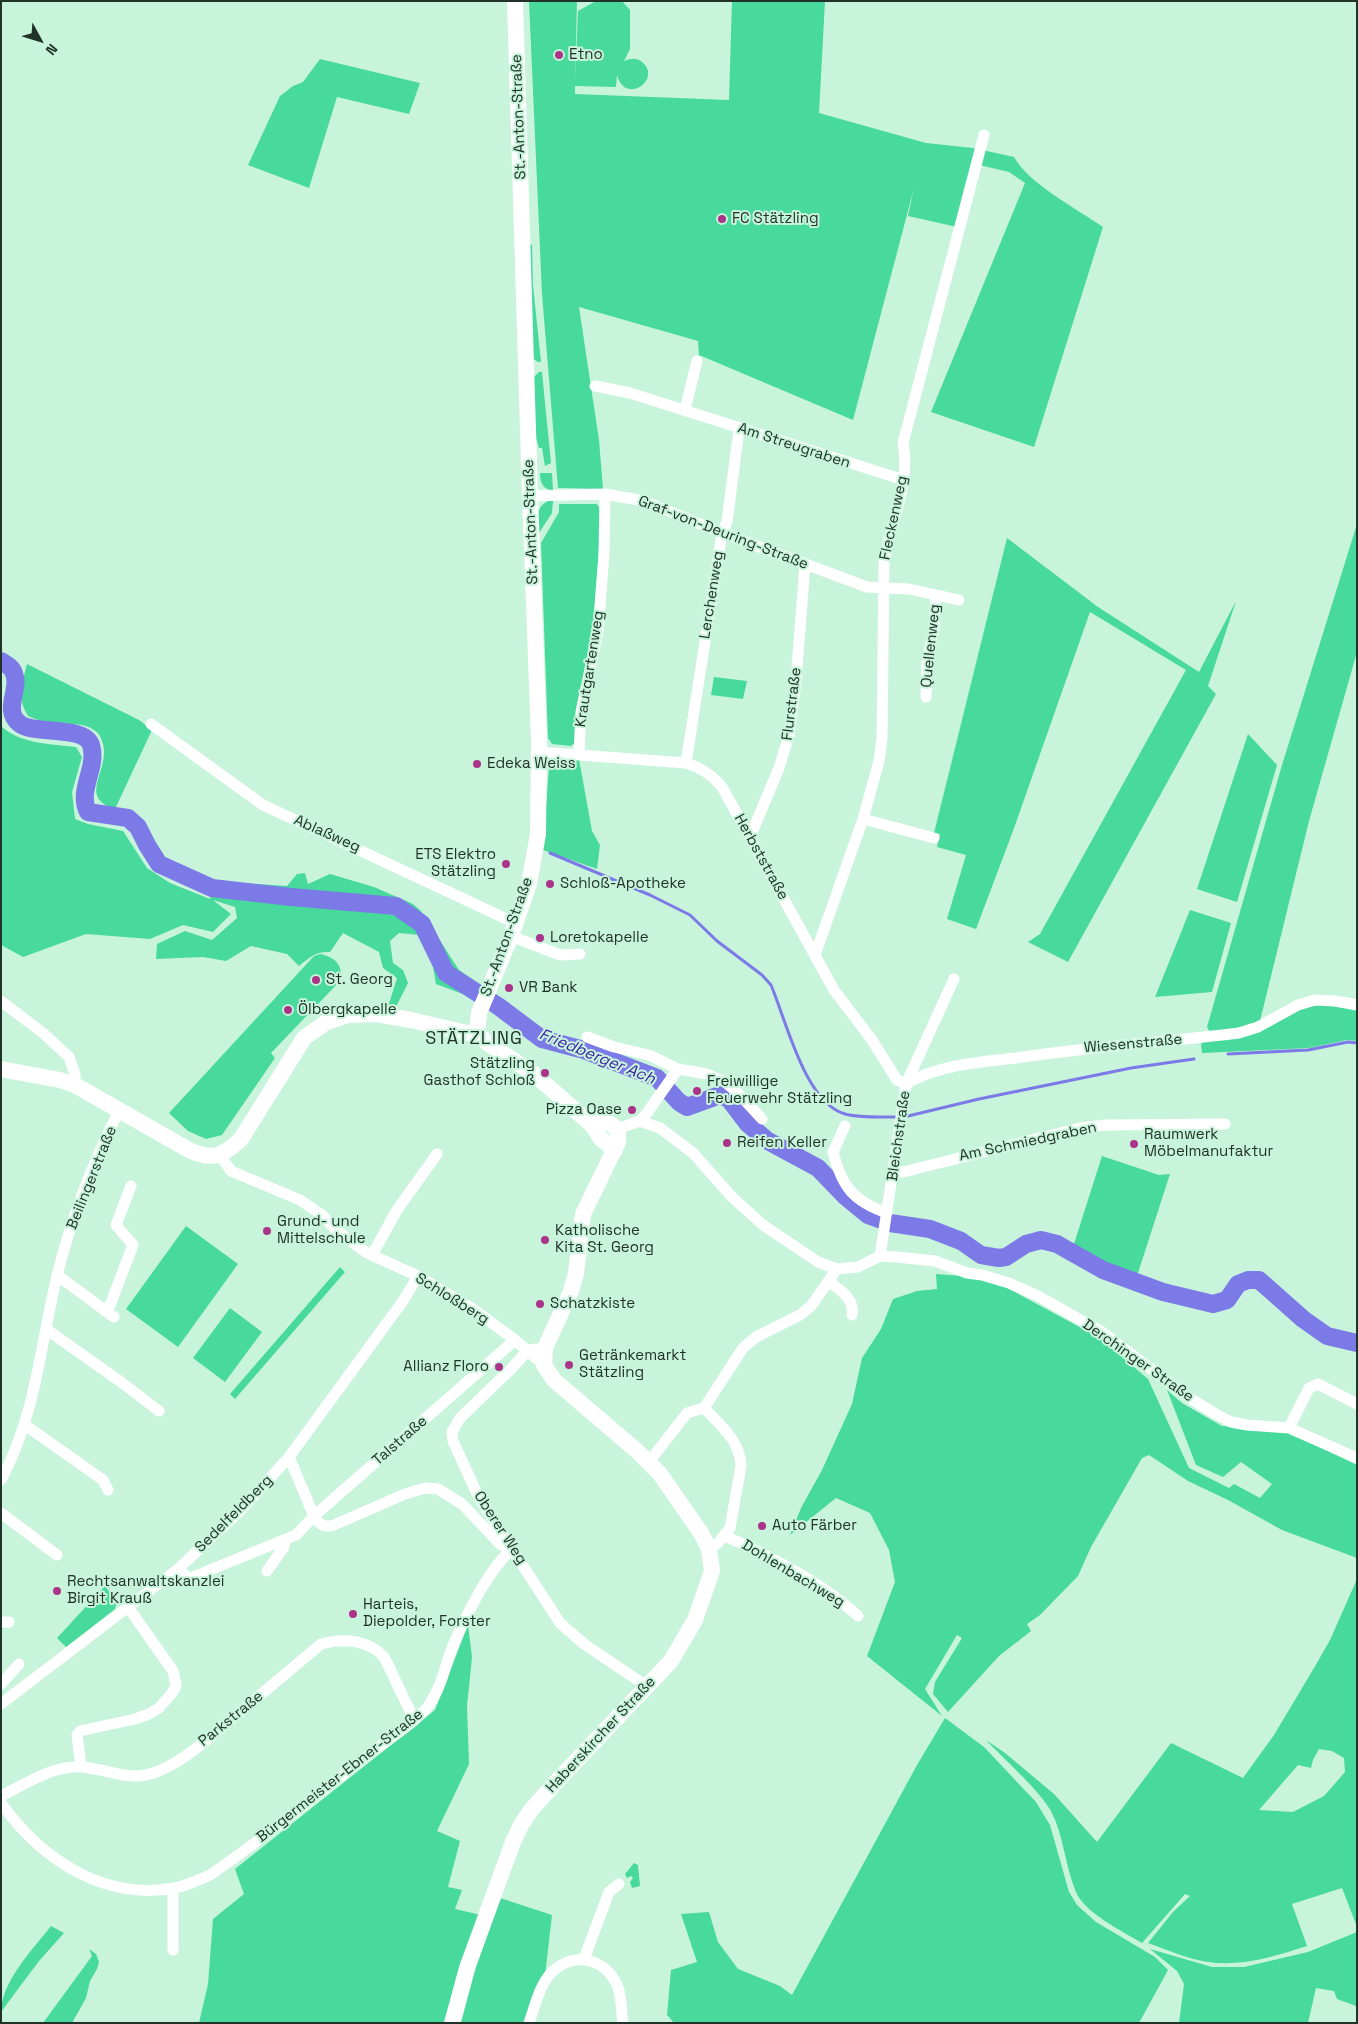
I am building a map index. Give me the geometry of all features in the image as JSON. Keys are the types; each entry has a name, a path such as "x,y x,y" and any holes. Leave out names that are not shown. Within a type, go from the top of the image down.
{"street":[{"name":"St.-Anton-Straße","path":"477,1032 477,1025 486,998 529,884 538,834 539,752 515,1"},
{"name":"Fleckenweg","path":"815,955 863,819 877,773 882,738 883,587 886,546 899,506 904,480 906,457 903,443 984,135"},
{"path":"685,410 697,361"},
{"name":"Am Streugraben","path":"595,386 630,393 904,480"},
{"name":"Lerchenweg","path":"686,763 722,533 727,522 739,429"},
{"name":"Graf-von-Deuring-Straße","path":"530,496 605,494 644,501 722,533 867,587 883,587"},
{"name":"Krautgartenweg","path":"579,754 581,712 598,631 604,554 605,494"},
{"name":"Flurstraße","path":"750,837 779,768 789,735 796,681 805,564"},
{"name":"Quellenweg","path":"883,587 909,589 959,600"},
{"name":"Quellenweg","path":"926,697 927,661 934,629 936,595"},
{"name":"Ablaßweg","path":"151,724 263,805 513,929 560,955 580,954"},
{"name":"Herbststraße","path":"539,752 686,763 708,772 722,787 834,990 872,1040 897,1080 906,1084"},
{"path":"863,819 934,838"},
{"name":"Bleichstraße","path":"880,1256 906,1084 954,979"},
{"name":"Wiesenstraße","path":"906,1084 921,1075 983,1062 1075,1049 1239,1033 1258,1027 1298,1005 1315,1000 1357,1005"},
{"path":"1,1001 43,1033 68,1058 75,1074 75,1085"},
{"path":"1,1070 60,1080 75,1085 203,1156 219,1154 232,1148 241,1139 304,1038 325,1023 348,1016 376,1014 467,1033 477,1032 486,1042 534,1074 593,1126 601,1139 615,1150"},
{"path":"587,1037 614,1047 649,1055 678,1069 707,1074 725,1082 762,1119"},
{"path":"617,1130 640,1121 647,1114 678,1069"},
{"name":"Beilingerstraße","path":"1,1480 11,1461 25,1425 57,1275 73,1217 120,1110"},
{"path":"544,1365 546,1348 567,1303 574,1282 584,1214 615,1150 619,1136 612,1124 601,1121 593,1126"},
{"path":"640,1121 660,1128 693,1153 732,1197 763,1225 818,1262 837,1269 858,1267 880,1256"},
{"name":"Am Schmiedgraben","path":"894,1172 903,1172 1080,1128 1225,1124"},
{"path":"845,1126 833,1152 842,1180 848,1189 862,1202 887,1214"},
{"name":"Schloßberg","path":"219,1154 231,1172 300,1200 322,1215 336,1230 372,1255 418,1276 473,1309 528,1350 544,1365"},
{"path":"372,1255 397,1210 437,1154"},
{"path":"57,1275 109,1314 110,1304 134,1245 116,1225 131,1186"},
{"name":"Derchinger Straße","path":"880,1256 935,1261 967,1273 982,1274 1009,1282 1102,1332 1188,1397 1231,1422 1289,1428 1357,1458"},
{"path":"649,1462 687,1413 704,1408 743,1348 756,1337 800,1315 811,1306 830,1282 837,1269"},
{"name":"Sedelfeldberg","path":"1,1704 178,1569 239,1512 289,1457 404,1301 418,1276"},
{"path":"830,1282 851,1301 852,1315"},
{"path":"46,1329 122,1382 159,1411"},
{"name":"Talstraße","path":"178,1569 189,1578 296,1535 314,1516 515,1340"},
{"path":"528,1350 546,1348"},
{"name":"Oberer Weg","path":"528,1350 460,1418 452,1432 453,1441 479,1498 560,1623 570,1633 648,1687"},
{"name":"Haberskircher Straße","path":"452,2023 470,1960 521,1825 531,1810 570,1767 671,1662 695,1620 712,1571 709,1549 701,1533 649,1462 554,1380 544,1365"},
{"path":"1289,1428 1308,1388 1318,1384 1357,1404"},
{"path":"704,1408 738,1446 742,1469 730,1528 725,1536 709,1549"},
{"path":"25,1425 104,1480 108,1490"},
{"path":"289,1457 314,1516 319,1524 326,1527 334,1526 415,1490 425,1488 438,1489 462,1504 501,1545 513,1548"},
{"path":"1,1513 57,1555"},
{"name":"Dohlenbachweg","path":"725,1536 751,1547 779,1563 836,1598 858,1616"},
{"name":"Talstraße","path":"268,1571 284,1547 285,1540"},
{"name":"Bürgermeister-Ebner-Straße","path":"1,1803 12,1818 36,1843 56,1861 75,1872 125,1888 173,1888 191,1884 210,1875 414,1719 429,1705 453,1646 483,1586 501,1558 513,1548"},
{"path":"81,1767 77,1736 80,1731 135,1719 149,1714 168,1700 176,1685 173,1671 128,1607"},
{"name":"Parkstraße","path":"1,1796 56,1770 81,1767 114,1774 138,1776 164,1769 214,1733 321,1644 335,1640 350,1640 364,1644 384,1657 414,1719"},
{"path":"1,1684 18,1664"},
{"path":"584,1959 609,1892 619,1884"},
{"path":"173,1888 173,1950"},
{"path":"529,2023 544,1984 553,1971 565,1962 574,1959 596,1962 605,1968 618,1986 623,2023"}],"green space":[{"name":"FC Stätzling","path":"529,1 577,1 575,82 578,11 596,1 622,1 630,10 630,49 624,61 635,59 642,62 647,69 648,76 645,82 634,89 627,88 621,84 617,75 616,87 575,86 575,94 729,100 732,1 825,1 819,113 926,143 973,148 1014,157 1021,167 1041,186 1103,227 1034,447 931,412 1025,183 1009,172 975,164 957,227 908,216 914,188 853,420 699,355 698,341 579,307 599,440 603,489 558,488 542,294"},
{"path":"320,59 420,83 409,114 337,97 309,188 248,165 280,96 293,86 303,82"},
{"path":"532,244 533,285 541,362 532,358 528,247"},
{"path":"539,372 542,372 551,463 545,466 542,448 539,448 534,431 533,378"},
{"path":"540,473 552,473 553,490 547,489 543,485"},
{"path":"548,501 553,501 552,513 537,536 538,511"},
{"path":"559,504 597,504 601,517 593,641 576,742 571,746 552,744 548,738 541,543 559,512"},
{"path":"1357,524 1357,652 1309,821 1260,1021 1249,1026 1210,1032 1207,1027 1282,765"},
{"path":"1007,538 1098,607 1199,672 1236,601 1208,686 1216,694 1068,962 1028,942 1040,934 1186,670 1090,612 1013,831 976,929 947,919 966,855 937,847 940,834 934,833"},
{"path":"27,664 139,720 152,730 115,809 104,804 98,798 96,790 104,754 103,744 98,733 81,725 51,724 28,716 21,696"},
{"path":"714,677 747,681 743,699 711,695"},
{"path":"1,726 26,740 76,747 82,757 72,792 75,819 88,824 123,831 147,868 170,883 210,899 212,881 287,886 297,874 305,873 308,884 330,874 374,887 413,904 421,911 459,970 481,985 476,999 436,984 433,967 420,935 399,933 390,941 393,963 403,970 408,983 397,1005 388,1007 397,978 383,968 379,952 343,933 330,952 310,957 299,966 287,954 251,946 226,961 203,957 156,959 157,944 185,931 212,940 237,918 235,907 213,900 231,914 213,932 183,925 150,939 86,934 23,957 1,945"},
{"path":"1248,734 1277,765 1237,902 1197,889"},
{"path":"557,756 579,759 592,831 600,845 597,869 543,850 549,766 552,759"},
{"path":"1190,910 1231,923 1212,992 1155,997"},
{"path":"320,954 330,957 337,962 341,970 340,981 271,1053 275,1058 222,1135 206,1139 188,1131 169,1113 314,956"},
{"path":"1311,1004 1357,1008 1357,1041 1347,1040 1309,1048 1202,1053 1201,1044 1204,1041"},
{"path":"1102,1156 1159,1175 1170,1174 1137,1276 1073,1247"},
{"path":"186,1226 238,1264 178,1347 126,1309"},
{"path":"340,1267 345,1272 235,1399 230,1394"},
{"path":"936,1274 962,1276 1000,1284 1098,1337 1148,1379 1189,1468 1229,1488 1234,1484 1260,1498 1272,1484 1241,1462 1223,1477 1196,1465 1167,1390 1182,1403 1222,1426 1290,1433 1357,1465 1357,1558 1282,1530 1228,1500 1188,1481 1149,1455 1142,1458 1091,1547 1078,1576 1040,1615 1027,1624 1031,1631 999,1656 948,1712 933,1694 935,1682 962,1638 957,1635 925,1689 942,1716 867,1656 895,1582 889,1550 870,1513 836,1498 790,1535 801,1508 822,1470 852,1404 862,1358 881,1329 893,1299 917,1291 937,1289"},
{"path":"230,1308 262,1332 225,1382 193,1358"},
{"path":"1357,1579 1357,1927 1342,1888 1292,1904 1307,1946 1259,1960 1221,1963 1193,1959 1148,1943 1173,1912 1190,1896 1185,1894 1142,1943 1105,1921 1087,1907 1076,1892 1059,1831 1051,1811 1030,1784 986,1740 1005,1753 1054,1794 1097,1842 1171,1743 1243,1778 1274,1735 1330,1640","holes":["1319,1749 1332,1751 1344,1758 1345,1772 1324,1796 1293,1812 1259,1810 1298,1765 1311,1768"]},
{"path":"105,1586 117,1602 115,1609 66,1647 57,1638"},
{"path":"468,1625 472,1657 467,1706 469,1764 437,1831 460,1841 448,1887 462,1890 455,1909 481,1915 446,2023 199,2023 208,1984 213,1919 244,1894 235,1869 435,1710"},
{"path":"945,1718 984,1747 1036,1802 1050,1825 1069,1892 1077,1905 1096,1922 1155,1957 1168,1970 1139,2023 674,2023 667,2015 671,1970 697,1962 681,1914 709,1912 718,1942 738,1969 780,1986 792,1995 917,1765"},
{"path":"634,1863 638,1865 640,1886 632,1888 630,1882 633,1878 631,1876 627,1878 625,1874"},
{"path":"500,1898 552,1915 545,1976 525,2023 461,2023 476,1967"},
{"path":"51,1926 64,1933 39,1961 1,2012 2,2001 12,1978 27,1955"},
{"path":"1357,1932 1357,2009 1356,2006 1337,1999 1334,1991 1316,1988 1308,2023 1179,2023 1184,1984 1177,1971 1150,1949 1212,1967 1244,1967 1308,1952"},
{"path":"89,1949 96,1954 99,1962 90,1981 86,1998 72,2023 43,2023 92,1956"}],"waterway":[{"name":"Friedberger Ach","path":"1,661 11,668 15,675 16,682 12,704 14,718 20,724 27,727 69,732 87,739 91,745 92,754 85,795 85,804 88,812 128,818 138,827 159,864 212,888 396,906 422,924 446,973 498,1006 542,1039 584,1050 657,1078 679,1102 687,1107 720,1095 729,1099 748,1124 768,1141 818,1168 845,1196 868,1215 890,1223 930,1229 961,1241 981,1255 999,1258 1006,1257 1026,1244 1041,1240 1057,1244 1103,1270 1163,1292 1213,1304 1227,1300 1238,1284 1248,1280 1259,1280 1303,1319 1327,1336 1357,1343"},
{"path":"550,853 650,895 690,915 717,941 762,975 771,985 790,1038 808,1078 831,1107 851,1115 898,1117"},
{"path":"1228,1054 1308,1050 1348,1042 1357,1043"},
{"path":"904,1117 979,1099 1131,1068 1194,1059"}],"place":[{"name":"Etno","path":"559,55"},
{"name":"FC Stätzling","path":"722,219"},
{"name":"Edeka Weiss","path":"477,764"},
{"name":"ETS Elektro Stätzling","path":"506,864"},
{"name":"Schloß-Apotheke","path":"550,884"},
{"name":"Loretokapelle","path":"540,938"},
{"name":"St. Georg","path":"316,980"},
{"name":"VR Bank","path":"509,988"},
{"name":"Ölbergkapelle","path":"288,1010"},
{"name":"Stätzling Gasthof Schloß","path":"545,1073"},
{"name":"Freiwillige Feuerwehr Stätzling","path":"697,1091"},
{"name":"Pizza Oase","path":"632,1110"},
{"name":"Reifen Keller","path":"727,1143"},
{"name":"Raumwerk Möbelmanufaktur","path":"1134,1144"},
{"name":"Grund- und Mittelschule","path":"267,1231"},
{"name":"Katholische Kita St. Georg","path":"545,1240"},
{"name":"Schatzkiste","path":"540,1304"},
{"name":"Getränkemarkt Stätzling","path":"569,1365"},
{"name":"Allianz Floro","path":"499,1367"},
{"name":"Auto Färber","path":"762,1526"},
{"name":"Rechtsanwaltskanzlei Birgit Krauß","path":"57,1591"},
{"name":"Harteis, Diepolder, Forster","path":"353,1614"}],"district":[{"name":"STÄTZLING","path":"474,1039"}]}
